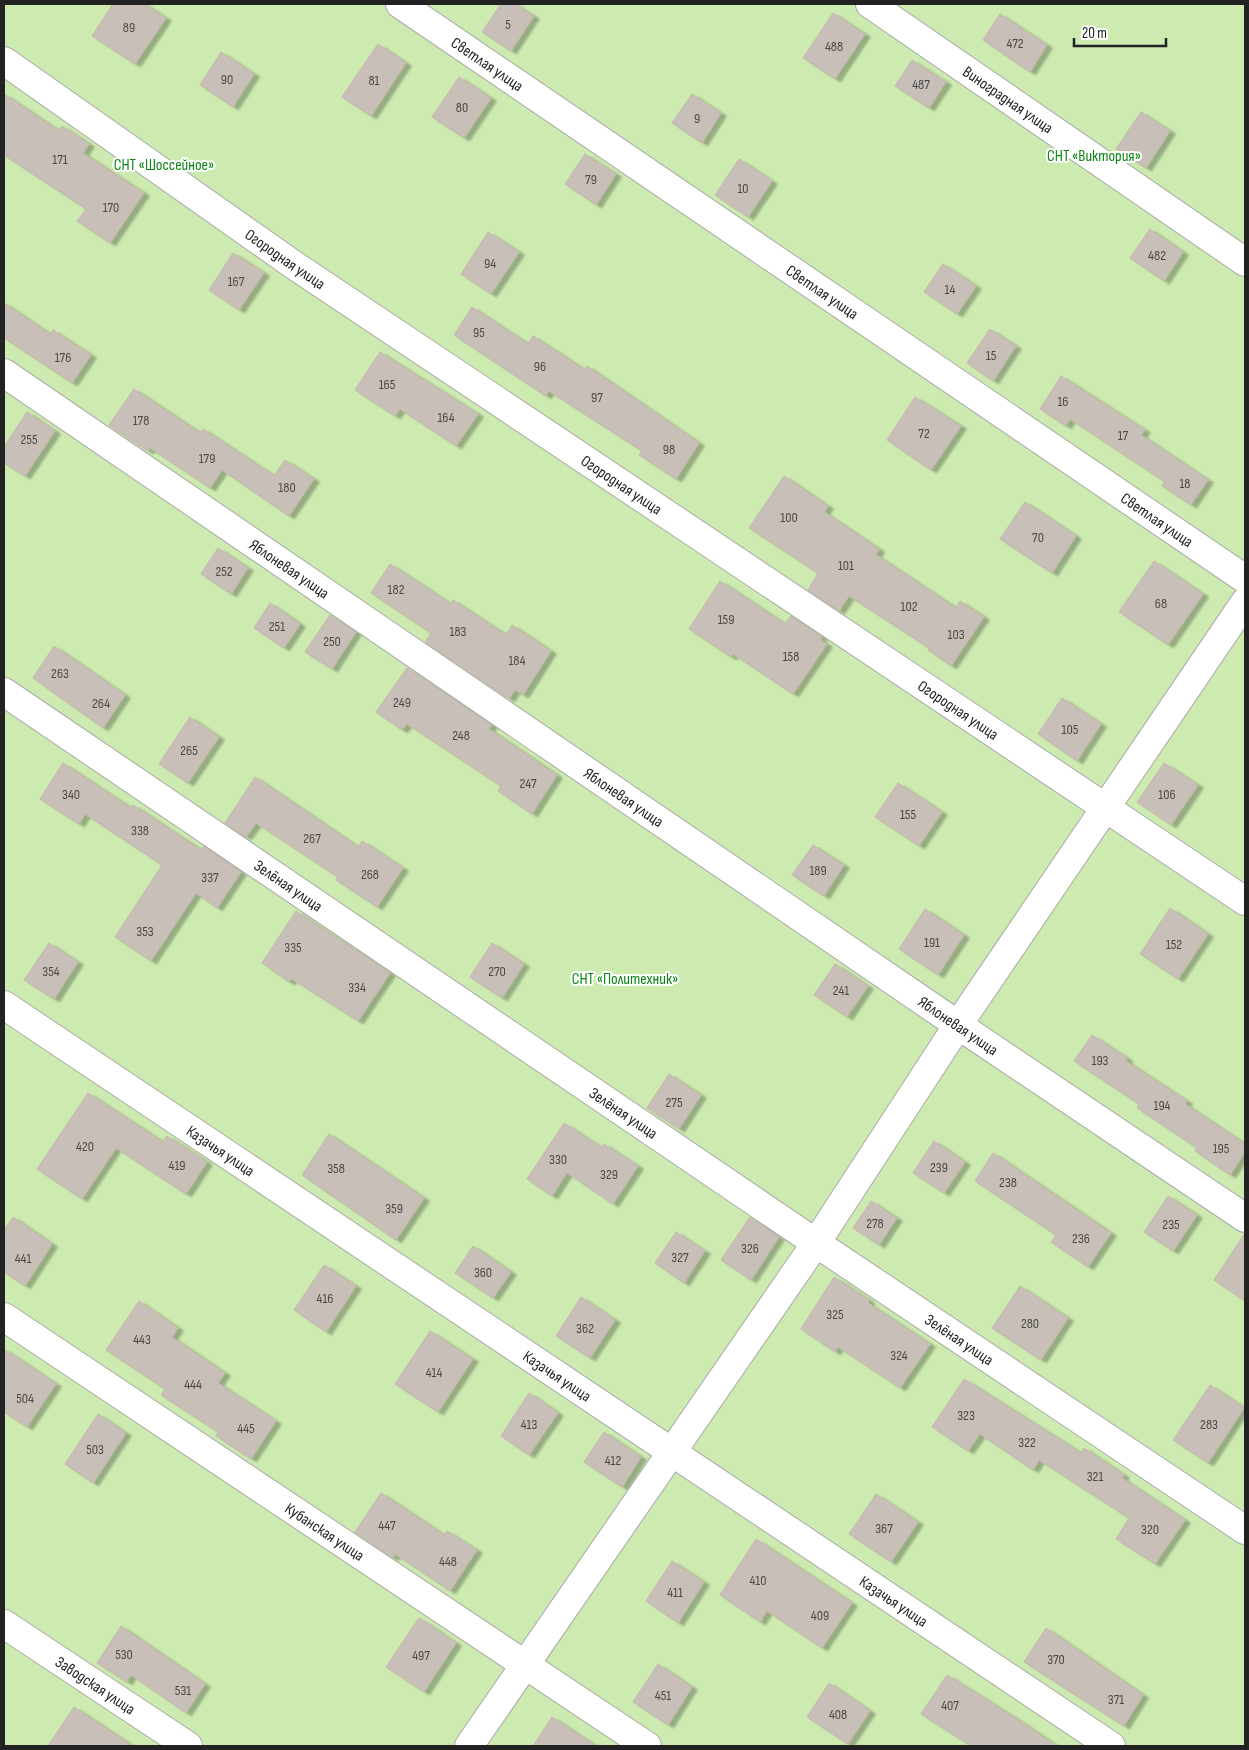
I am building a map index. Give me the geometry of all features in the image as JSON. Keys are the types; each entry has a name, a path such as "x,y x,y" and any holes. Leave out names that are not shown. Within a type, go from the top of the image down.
{"street":[{"name":"Светлая улица","path":"400,4 1245,580"},
{"name":"Виноградная улица","path":"870,4 1245,262"},
{"name":"Огородная улица","path":"4,61 291,264 1245,901"},
{"name":"Яблоневая улица","path":"4,373 958,1025 1245,1218"},
{"path":"469,1746 816,1243 958,1025 1245,602"},
{"name":"Зелёная улица","path":"4,692 816,1243 1245,1530"},
{"name":"Казачья улица","path":"4,1005 1111,1746"},
{"name":"Кубанская улица","path":"4,1317 647,1746"},
{"name":"Заводская улица","path":"4,1624 188,1746"}],"green space":[{"name":"СНТ «Политехник»","path":"4,4 1245,4 1245,1746 4,1746"}],"building":[{"path":"113,4 145,4 166,18 135,64 92,36"},
{"path":"501,4 515,4 534,16 511,51 482,32"},
{"path":"833,13 865,34 835,79 803,58"},
{"path":"1000,14 1047,45 1030,72 983,40"},
{"path":"378,44 406,63 371,116 342,97"},
{"path":"221,52 254,74 233,107 200,85"},
{"path":"912,60 946,82 929,108 895,86"},
{"path":"459,77 491,98 464,138 432,117"},
{"path":"4,94 59,131 62,126 89,144 83,153 144,193 110,243 77,221 86,209 4,155"},
{"path":"692,94 721,113 702,143 672,123"},
{"path":"1141,112 1170,131 1146,168 1116,149"},
{"path":"585,154 616,174 596,205 565,184"},
{"path":"739,159 772,181 748,217 715,195"},
{"path":"1150,229 1183,252 1164,281 1130,258"},
{"path":"488,232 519,252 491,294 461,274"},
{"path":"233,253 264,273 239,310 209,290"},
{"path":"943,264 976,286 957,314 924,292"},
{"path":"4,303 50,334 53,330 91,355 72,383 4,338"},
{"path":"472,307 528,344 533,336 585,370 587,366 699,443 676,479 639,455 642,451 549,391 546,396 454,335"},
{"path":"990,329 1016,346 993,381 967,363"},
{"path":"380,352 478,414 456,446 400,409 395,416 355,390"},
{"path":"1061,376 1145,430 1141,435 1208,480 1191,505 1162,486 1165,482 1070,419 1066,426 1040,409"},
{"path":"134,389 200,433 203,429 274,476 285,460 314,479 289,516 222,470 210,488 150,448 148,451 109,425"},
{"path":"915,397 961,426 931,470 887,440"},
{"path":"27,412 55,431 25,476 4,463 4,447"},
{"path":"784,476 828,506 824,512 879,549 876,555 956,608 960,601 984,617 951,666 928,650 929,648 849,596 839,611 808,590 818,573 749,528"},
{"path":"1025,502 1076,536 1052,573 1000,539"},
{"path":"218,548 248,568 231,594 201,574"},
{"path":"1154,561 1203,594 1168,645 1119,612"},
{"path":"390,564 451,604 453,600 506,635 512,625 551,651 523,695 515,690 509,699 425,642 431,633 371,593"},
{"path":"720,581 785,624 791,616 822,637 820,640 827,644 793,694 733,654 731,657 689,629"},
{"path":"270,603 300,624 284,648 254,628"},
{"path":"330,615 356,632 332,669 305,652"},
{"path":"54,646 125,695 103,728 33,678"},
{"path":"407,668 492,725 489,729 557,775 532,814 498,791 501,786 407,724 402,730 376,712"},
{"path":"1062,698 1101,724 1077,761 1038,734"},
{"path":"190,717 219,737 188,783 159,764"},
{"path":"63,763 131,808 133,805 201,850 204,846 241,872 217,908 196,893 151,961 115,937 162,865 85,814 79,824 40,799"},
{"path":"1164,763 1198,785 1171,825 1137,802"},
{"path":"255,777 358,847 362,841 403,868 377,907 336,880 338,877 256,823 246,837 225,823"},
{"path":"898,783 942,812 919,846 875,817"},
{"path":"813,845 844,865 824,896 792,875"},
{"path":"1170,908 1208,934 1178,979 1140,954"},
{"path":"925,909 964,935 938,975 899,949"},
{"path":"296,911 390,973 358,1021 292,979 289,982 262,963"},
{"path":"49,943 78,962 54,999 24,980"},
{"path":"492,943 524,964 502,998 470,977"},
{"path":"835,964 868,986 847,1017 814,995"},
{"path":"1092,1035 1127,1058 1126,1061 1187,1101 1185,1104 1245,1144 1245,1152 1230,1175 1195,1151 1197,1148 1137,1108 1139,1104 1074,1061"},
{"path":"669,1074 701,1095 679,1129 647,1108"},
{"path":"88,1093 163,1142 167,1136 207,1162 186,1194 116,1148 82,1199 37,1169"},
{"path":"564,1123 602,1148 604,1144 638,1166 613,1204 567,1173 552,1196 527,1179"},
{"path":"329,1134 424,1198 396,1240 302,1175"},
{"path":"934,1141 965,1162 944,1193 913,1173"},
{"path":"993,1153 1111,1233 1088,1267 1051,1242 1056,1235 975,1181"},
{"path":"1168,1196 1197,1215 1173,1251 1144,1232"},
{"path":"871,1201 897,1218 879,1245 853,1228"},
{"path":"13,1217 52,1244 25,1286 4,1272 4,1230"},
{"path":"750,1217 779,1237 751,1280 721,1260"},
{"path":"676,1232 705,1251 684,1283 655,1263"},
{"path":"1245,1233 1245,1301 1214,1280"},
{"path":"473,1246 511,1272 493,1298 455,1273"},
{"path":"324,1265 356,1286 326,1332 294,1310"},
{"path":"834,1277 869,1300 868,1303 930,1344 900,1388 838,1347 835,1352 801,1329"},
{"path":"1020,1286 1068,1318 1041,1360 992,1328"},
{"path":"581,1297 615,1320 590,1358 556,1336"},
{"path":"139,1301 178,1328 172,1337 225,1373 218,1383 276,1421 251,1459 216,1436 218,1432 161,1395 165,1389 106,1350"},
{"path":"430,1331 473,1359 438,1412 395,1384"},
{"path":"4,1349 56,1384 27,1427 4,1412"},
{"path":"964,1379 1081,1453 1084,1448 1124,1475 1122,1478 1185,1520 1155,1564 1116,1539 1129,1518 1039,1460 1033,1470 980,1434 968,1451 932,1427"},
{"path":"1210,1385 1244,1408 1208,1463 1173,1440"},
{"path":"529,1393 558,1413 529,1455 501,1436"},
{"path":"98,1414 126,1433 93,1483 65,1464"},
{"path":"604,1432 641,1457 622,1487 584,1462"},
{"path":"381,1493 444,1535 447,1531 477,1550 450,1591 395,1554 393,1558 355,1532"},
{"path":"876,1494 918,1522 891,1562 849,1534"},
{"path":"756,1539 852,1603 822,1648 767,1611 760,1622 720,1595"},
{"path":"672,1561 704,1582 678,1623 646,1601"},
{"path":"419,1618 456,1643 424,1692 386,1667"},
{"path":"121,1626 205,1684 186,1713 131,1675 127,1682 97,1663"},
{"path":"1046,1628 1143,1695 1124,1726 1024,1662"},
{"path":"658,1664 692,1687 668,1725 633,1702"},
{"path":"947,1675 1057,1746 971,1746 921,1714"},
{"path":"829,1683 870,1711 848,1744 807,1717"},
{"path":"74,1707 133,1746 48,1746"},
{"path":"552,1717 596,1746 533,1746"}],"park label":[{"name":"СНТ «Виктория»","path":"1094,155"},
{"name":"СНТ «Шоссейное»","path":"164,164"}]}
